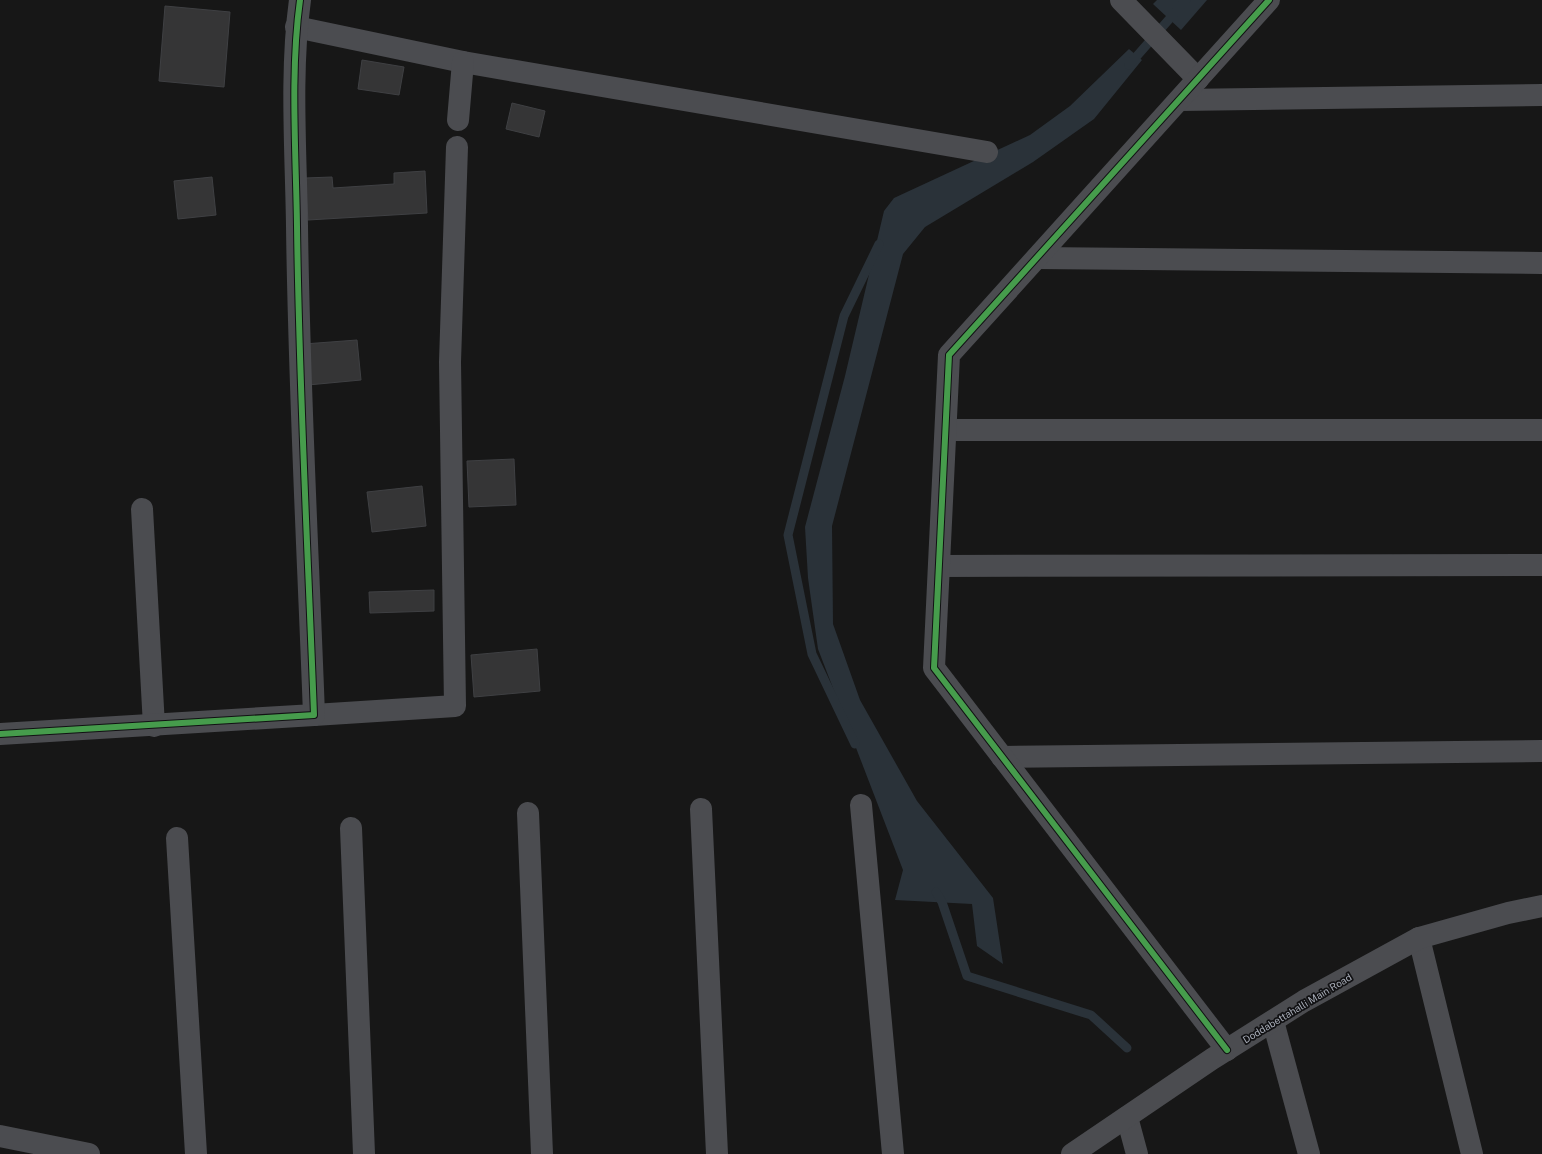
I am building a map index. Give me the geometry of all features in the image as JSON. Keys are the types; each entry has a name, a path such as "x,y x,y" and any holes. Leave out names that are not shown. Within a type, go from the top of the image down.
{"street":[{"path":"300,0 296,27 298,303 314,715"},
{"path":"1121,0 1198,79"},
{"path":"1227,1050 934,668 949,355 1269,0"},
{"path":"296,27 463,62 987,152"},
{"path":"458,120 463,62"},
{"path":"1180,100 1542,95"},
{"path":"0,734 154,726 455,706 450,362 457,147"},
{"path":"1037,258 1542,263"},
{"path":"946,430 1542,430"},
{"path":"142,509 154,726"},
{"path":"939,566 1542,565"},
{"path":"1002,756 1542,751"},
{"path":"861,805 893,1154"},
{"path":"700,809 717,1154"},
{"path":"528,813 542,1154"},
{"path":"351,828 364,1154"},
{"path":"177,838 196,1154"},
{"name":"Doddabettahalli Main Road","path":"1072,1154 1227,1050 1304,1001 1419,938 1508,913 1542,906"},
{"path":"1419,938 1472,1154"},
{"path":"1273,1021 1309,1154"},
{"path":"1127,1117 1137,1154"},
{"path":"0,1136 89,1154"}],"shaded area":[{"path":"1157,0 1207,0 1181,30 1153,4"},
{"path":"1129,49 1142,60 1094,119 1033,162 925,227 903,254 832,526 833,624 860,700 917,801 993,898 1003,964 977,946 972,904 895,900 903,870 818,649 808,578 805,527 845,376 884,211 894,198 1030,135 1070,106"}],"building":[{"path":"165,6 230,12 224,87 159,81"},
{"path":"362,60 404,67 399,95 358,89"},
{"path":"512,103 545,111 539,137 506,129"},
{"path":"425,171 427,213 308,220 305,178 332,177 333,188 394,184 394,173"},
{"path":"212,177 216,215 178,219 174,181"},
{"path":"357,340 361,380 308,385 304,344"},
{"path":"514,459 516,505 469,507 467,461"},
{"path":"422,486 426,526 372,532 367,492"},
{"path":"434,590 434,611 370,613 369,592"},
{"path":"537,649 540,691 474,697 471,655"}],"waterway":[{"path":"1129,65 1186,0"},
{"path":"855,744 812,654 788,535 844,316 879,244"},
{"path":"936,892 942,902 967,976 1091,1015 1127,1048"}],"cycle path":[{"path":"0,734 314,715 302,409 296,198 294,84 300,0"},
{"path":"1227,1050 934,668 949,355 1269,0"}]}
